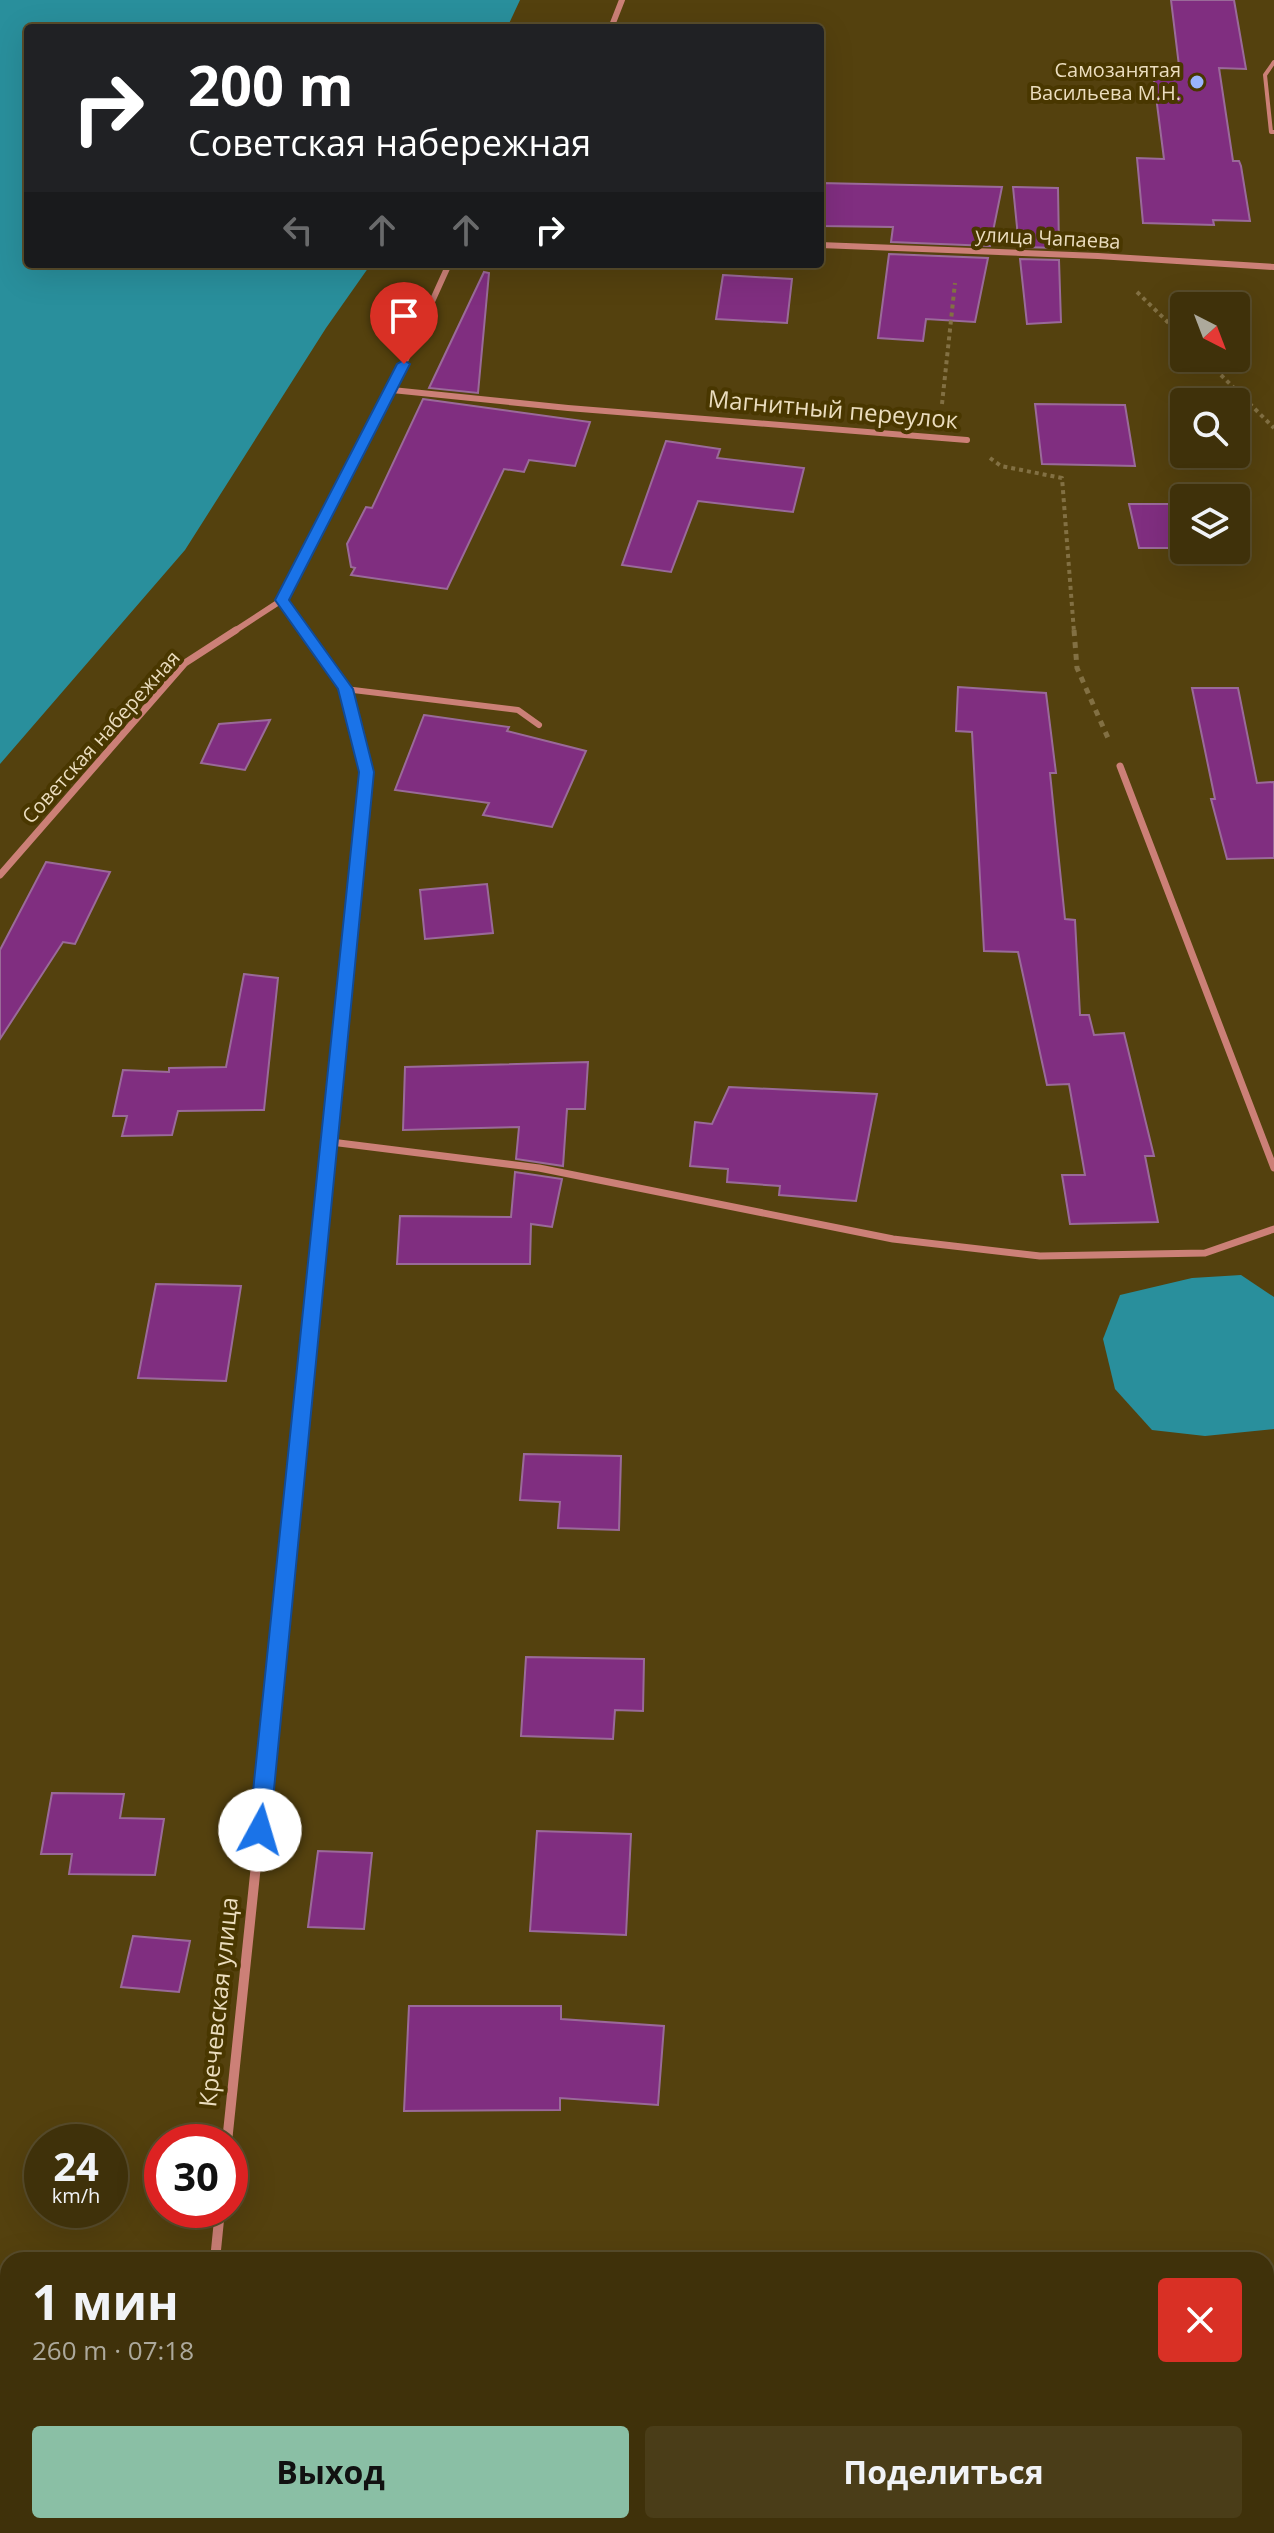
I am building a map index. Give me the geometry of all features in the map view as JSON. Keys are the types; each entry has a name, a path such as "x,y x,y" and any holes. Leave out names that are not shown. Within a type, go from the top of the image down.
{"street":[{"path":"613,24 622,0"},
{"name":"улица Чапаева","path":"824,245 1098,256 1274,267"},
{"name":"Советская набережная","path":"0,875 185,663 282,600 392,390 447,268"},
{"name":"Магнитный переулок","path":"392,390 568,408 967,440"},
{"name":"Кречевская улица","path":"229,2124 331,1142 366,772 345,689 282,600"},
{"path":"1120,766 1274,1168"},
{"path":"331,1142 539,1168 893,1239 1040,1256 1205,1253 1274,1229"},
{"path":"216,2252 218,2228"}],"lane":[{"path":"1274,62 1265,75 1271,132 1274,132"},
{"path":"345,689 518,710 539,725"}],"path":[{"path":"939,437 958,250"},
{"path":"1098,256 1170,325"},
{"path":"1218,372 1274,428"},
{"name":"Магнитный переулок","path":"967,440 1001,466 1062,478 1077,668 1120,766"}],"water":[{"path":"0,0 520,0 509,24 24,24 24,268 368,268 326,328 185,550 0,764"},
{"path":"1241,1275 1274,1297 1274,1429 1205,1436 1152,1430 1115,1389 1103,1339 1120,1295 1192,1278"}],"building":[{"path":"1171,0 1234,0 1246,69 1219,68 1233,161 1239,161 1241,166 1250,221 1213,220 1214,225 1143,223 1137,158 1164,159 1152,65 1179,66"},
{"path":"824,183 1002,187 990,246 891,242 893,227 824,226"},
{"path":"1013,187 1058,188 1059,248 1019,247"},
{"path":"889,254 988,258 975,322 926,319 923,341 878,338"},
{"path":"1020,259 1059,260 1061,322 1027,324"},
{"path":"484,272 489,273 478,393 429,388"},
{"path":"723,275 792,279 787,323 716,319"},
{"path":"423,399 590,422 575,466 529,460 524,472 504,469 447,589 351,575 355,568 351,567 347,544 366,507 372,508"},
{"path":"1035,404 1125,405 1135,466 1042,464"},
{"path":"666,441 720,449 717,458 804,468 793,512 698,501 671,572 622,565"},
{"path":"1129,504 1170,504 1170,548 1139,548"},
{"path":"958,687 1046,693 1056,773 1050,773 1065,919 1075,920 1080,1015 1089,1015 1094,1035 1124,1033 1154,1156 1145,1156 1158,1222 1070,1224 1062,1175 1085,1175 1069,1084 1047,1085 1018,952 984,951 972,732 956,731"},
{"path":"1192,688 1238,688 1257,783 1274,782 1274,858 1227,859 1211,799 1215,799"},
{"path":"424,715 509,727 507,731 586,751 552,827 483,815 489,803 395,790"},
{"path":"270,720 245,770 201,763 219,724"},
{"path":"46,862 110,872 75,944 63,942 0,1039 0,950"},
{"path":"487,884 493,933 425,939 420,890"},
{"path":"244,974 278,978 264,1110 178,1111 172,1135 122,1136 127,1116 113,1116 123,1070 169,1072 169,1068 226,1067"},
{"path":"588,1062 585,1109 567,1109 563,1166 516,1159 519,1127 403,1130 405,1067"},
{"path":"729,1087 877,1094 856,1201 779,1195 780,1186 727,1182 728,1169 690,1166 695,1122 712,1124"},
{"path":"515,1172 562,1179 552,1227 531,1224 530,1264 397,1264 400,1216 511,1217"},
{"path":"156,1284 241,1286 226,1381 138,1378"},
{"path":"524,1454 621,1456 619,1530 558,1528 560,1502 520,1500"},
{"path":"526,1657 644,1659 643,1711 615,1710 613,1739 521,1736"},
{"path":"52,1793 124,1794 120,1818 164,1819 155,1875 69,1874 72,1854 41,1854"},
{"path":"537,1831 631,1834 626,1935 530,1931"},
{"path":"318,1851 372,1853 364,1929 308,1927"},
{"path":"133,1936 190,1941 179,1992 121,1987"},
{"path":"409,2006 561,2006 561,2019 664,2026 658,2105 560,2098 560,2110 404,2111"}],"place":[{"name":"Самозанятая Васильева М.Н.","path":"1197,82"}],"route":[{"path":"260,1830 366,772 345,689 282,600 404,364"}]}
